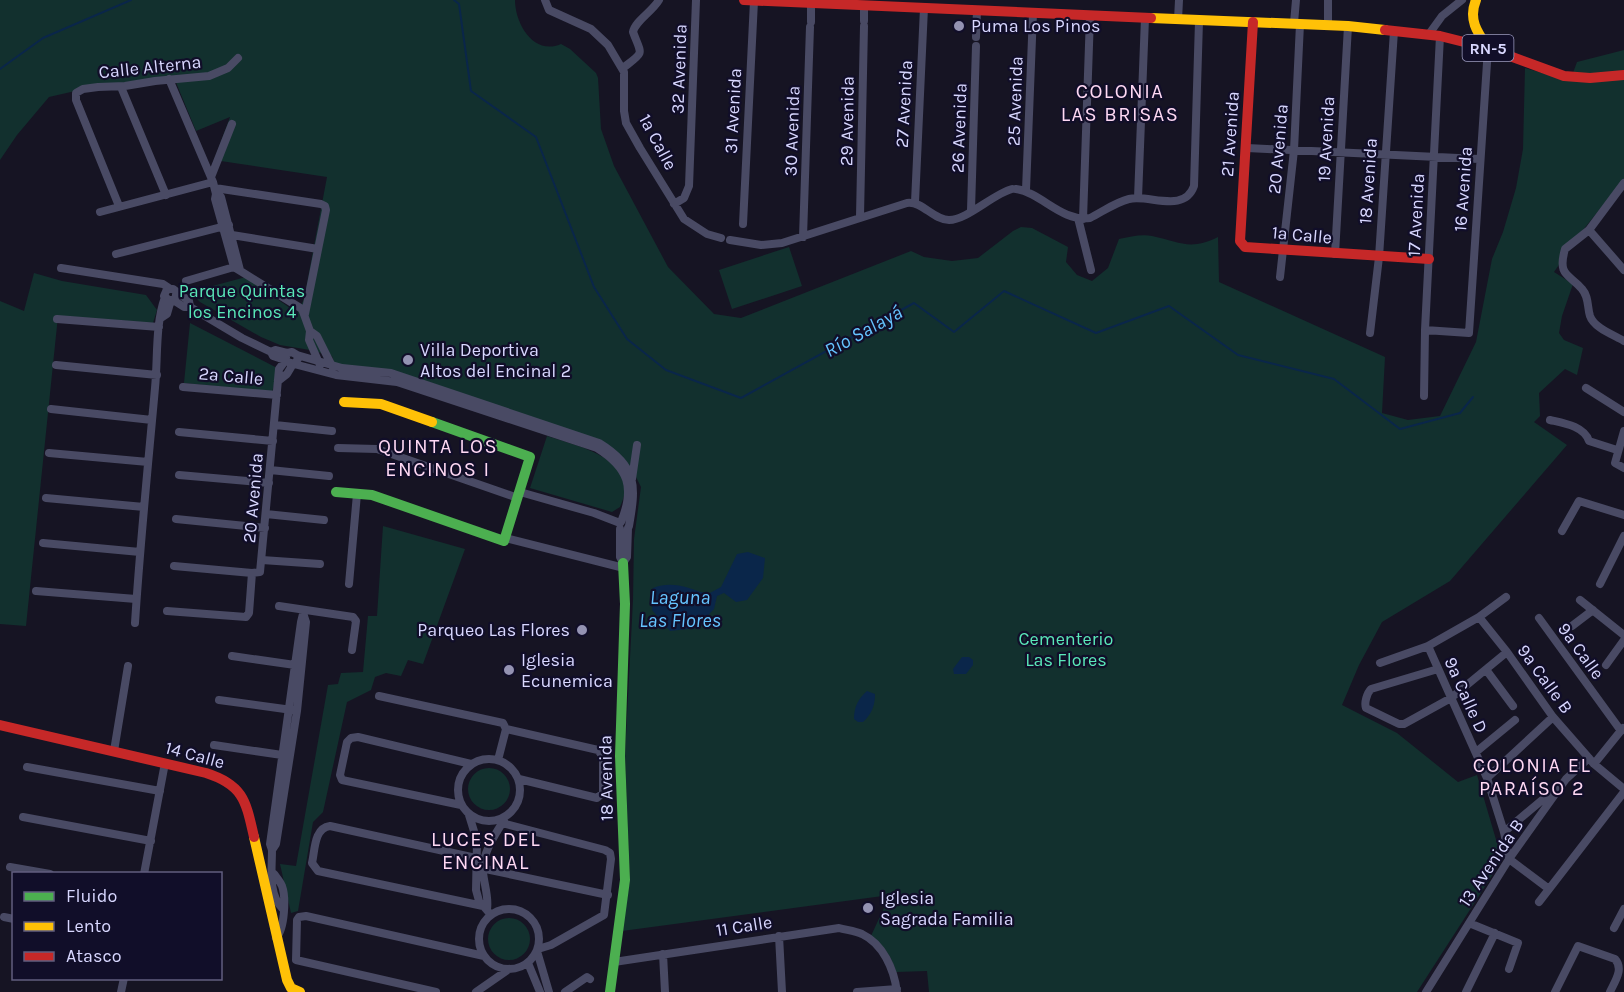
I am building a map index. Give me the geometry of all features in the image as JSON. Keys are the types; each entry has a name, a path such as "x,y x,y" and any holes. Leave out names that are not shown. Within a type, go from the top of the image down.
{"street":[{"path":"545,0 549,10 556,15 591,28 608,45 623,68 638,56 640,51 640,45 633,32 635,24 649,14 659,0"},
{"name":"32 Avenida","path":"674,204 684,198 689,186 696,0"},
{"name":"RN-5","path":"744,0 864,5 903,3 924,8 1348,26 1440,36 1488,48 1564,76 1590,78 1624,75"},
{"path":"1178,20 1179,0"},
{"path":"1296,0 1297,24"},
{"path":"1328,0 1328,25"},
{"path":"1429,34 1442,16 1462,0"},
{"path":"1476,0 1472,7 1473,26 1488,48"},
{"name":"31 Avenida","path":"743,224 754,1"},
{"name":"30 Avenida","path":"803,237 811,3"},
{"name":"29 Avenida","path":"860,216 864,5"},
{"name":"27 Avenida","path":"915,202 924,8"},
{"path":"976,37 977,10"},
{"name":"25 Avenida","path":"1026,190 1033,13"},
{"path":"1090,16 1080,219 1091,270"},
{"path":"1138,198 1145,18"},
{"path":"915,202 945,220 958,219 1014,189 1026,190 1054,208 1080,219 1090,218 1125,200 1138,198 1180,201 1192,192 1194,186 1199,21"},
{"name":"21 Avenida","path":"1245,247 1240,241 1241,206 1247,148 1253,22"},
{"name":"20 Avenida","path":"1280,277 1294,150 1297,24"},
{"name":"19 Avenida","path":"1335,254 1348,26"},
{"name":"18 Avenida","path":"1370,333 1379,257 1394,30"},
{"name":"17 Avenida","path":"1424,396 1425,330 1440,36"},
{"name":"26 Avenida","path":"971,210 976,46"},
{"name":"16 Avenida","path":"1425,330 1469,333 1488,48"},
{"name":"Calle Alterna","path":"119,206 79,108 75,96 77,92 98,87 121,87 216,75 238,58"},
{"name":"1a Calle","path":"623,68 622,99 626,123 684,219 707,234 761,245 782,243 860,216 915,202"},
{"path":"170,79 221,197 237,268 298,305 305,314 310,331 309,340 325,373"},
{"path":"121,87 166,195"},
{"path":"214,185 231,124"},
{"path":"1247,148 1479,159"},
{"path":"1624,183 1589,230 1565,249 1563,264 1568,278 1586,295 1591,318 1596,324 1624,341"},
{"path":"100,212 214,185 321,204 326,210 305,314"},
{"path":"226,226 232,235 237,268"},
{"path":"116,254 226,226"},
{"path":"1589,230 1624,270"},
{"path":"232,235 318,249"},
{"name":"1a Calle","path":"1245,247 1429,259"},
{"name":"18 Avenida","path":"61,268 155,284 157,290 189,301 190,307 242,338 271,352 275,350 289,360 325,373 397,382 597,448 618,466 629,488 624,526 627,557 624,565 620,766 625,880 610,992"},
{"path":"186,281 237,268"},
{"path":"135,623 157,375 159,327 161,318 167,314 170,296"},
{"path":"57,320 159,327"},
{"path":"310,331 317,336 336,375"},
{"name":"18 Avenida","path":"289,360 292,352 332,366 391,373 592,440 615,454 623,462 632,479 634,495 624,526"},
{"name":"20 Avenida","path":"289,360 279,369 262,560 320,564"},
{"path":"56,365 157,375"},
{"name":"2a Calle","path":"183,387 277,396"},
{"path":"1586,388 1624,412"},
{"path":"336,492 372,495 504,541 530,461 530,457 526,454 381,404 344,402"},
{"path":"51,409 152,420"},
{"path":"1550,420 1565,423 1585,433 1589,441 1617,450"},
{"path":"274,425 332,431"},
{"path":"1620,466 1617,450 1624,431"},
{"path":"179,432 273,441"},
{"path":"632,479 637,445"},
{"path":"338,448 377,449 519,495 594,513 624,526"},
{"path":"49,453 148,462"},
{"path":"270,470 329,476"},
{"path":"178,475 269,483"},
{"path":"349,584 357,494"},
{"path":"46,498 144,507"},
{"path":"1562,531 1579,501 1624,515"},
{"path":"266,514 324,520"},
{"path":"176,519 265,528"},
{"path":"1600,584 1624,536"},
{"path":"506,537 624,565"},
{"path":"43,543 140,552"},
{"path":"174,566 252,573 260,572 262,560"},
{"path":"167,611 246,617 249,613 252,573"},
{"path":"36,591 136,599"},
{"path":"1380,663 1428,646 1479,617 1506,597"},
{"path":"1580,600 1624,635"},
{"path":"279,606 304,613 353,617 356,621 352,650"},
{"path":"1572,626 1593,610"},
{"path":"276,938 281,933 282,908 285,900 281,882 274,874 272,850 276,844 282,755 293,710 295,665 304,613"},
{"path":"277,815 306,622 304,613"},
{"name":"9a Calle B","path":"1479,617 1553,717 1591,761 1624,790"},
{"name":"9a Calle","path":"1539,618 1623,729"},
{"path":"1606,665 1624,640"},
{"name":"9a Calle D","path":"1428,646 1487,778 1504,832 1509,859"},
{"path":"1438,669 1369,691 1366,708 1399,724 1404,724 1451,698 1487,671 1507,652"},
{"path":"232,656 295,665"},
{"path":"114,752 128,666"},
{"path":"1487,671 1513,706"},
{"path":"379,696 503,723 506,729 498,760"},
{"path":"219,700 293,710"},
{"path":"1487,778 1553,717"},
{"path":"1476,752 1515,720"},
{"name":"14 Calle","path":"0,725 165,763 223,778 233,784 247,805 287,981 291,988 300,992"},
{"path":"506,729 598,750 603,757 603,793 597,798 519,779"},
{"name":"13 Avenida B","path":"1426,992 1509,859 1550,805 1566,779 1591,761 1623,729"},
{"path":"461,805 342,780 340,775 347,742 351,738 358,737 471,764"},
{"path":"214,745 282,755"},
{"path":"468,814 486,821 503,820 610,853 608,895 604,915 538,950 528,963 518,968 499,968 484,956 480,949 479,934 487,910 476,890 480,863 477,841 468,814 457,794 458,782 463,772 471,764 480,760 498,760 514,770 519,779 520,796 517,805 503,820 495,833 480,863"},
{"path":"144,872 165,763"},
{"path":"27,767 160,791"},
{"path":"1504,832 1566,779"},
{"path":"1539,903 1624,790"},
{"path":"23,818 151,841"},
{"path":"549,992 538,950 538,930 527,915 509,909 487,910 318,871 312,863 319,831 330,826 608,895"},
{"path":"1509,859 1549,889"},
{"path":"10,867 43,872"},
{"path":"1614,928 1624,909"},
{"path":"436,992 296,960 297,920 299,917 306,916 484,956"},
{"path":"4,917 12,918"},
{"path":"1469,923 1518,943 1509,969"},
{"name":"11 Calle","path":"614,962 839,928 860,933 876,943 893,970 897,991"},
{"path":"1466,992 1495,933"},
{"path":"779,936 782,992"},
{"path":"1554,992 1575,948 1580,946 1617,962 1620,970 1610,992"},
{"path":"663,954 665,992"},
{"path":"528,963 540,992"},
{"path":"476,992 509,969"},
{"path":"565,992 587,977 590,978"},
{"path":"857,992 897,991"}],"green space":[{"path":"0,0 515,0 518,19 528,36 542,46 551,47 561,44 570,49 596,73 601,129 614,166 668,267 714,314 741,318 911,251 924,257 952,261 978,258 1021,227 1032,228 1068,247 1066,262 1077,275 1092,281 1108,268 1119,239 1148,235 1178,243 1200,244 1218,237 1219,282 1385,357 1382,413 1408,420 1440,416 1476,342 1492,259 1516,188 1523,149 1525,68 1570,81 1577,62 1624,50 1624,179 1583,230 1554,272 1573,284 1559,333 1564,340 1583,348 1577,375 1565,369 1539,393 1540,416 1534,422 1567,445 1450,581 1382,622 1359,665 1342,705 1397,733 1458,782 1477,775 1502,860 1417,992 929,992 927,971 896,972 887,952 870,938 890,895 622,931 630,880 625,755 634,539 641,487 632,469 616,452 388,370 335,365 332,356 280,345 261,337 200,302 190,292 246,277 297,313 304,299 327,177 214,160 230,117 196,131 175,80 97,86 49,97 17,135 0,160"},
{"path":"789,247 802,286 732,309 719,270"},
{"path":"34,273 62,281 146,295 157,310 153,323 58,316 26,626 0,624 0,301 24,311"},
{"path":"190,323 279,369 272,392 184,383"},
{"path":"547,436 582,447 607,459 616,467 623,477 625,489 620,507 612,512 530,488"},
{"path":"383,526 465,549 423,664 408,660 401,676 386,673 375,677 371,690 347,702 323,812 313,822 298,911 291,913 280,864 296,866 328,685 338,684 341,673 363,672 368,616 377,616"},
{"path":"489,768 504,774 510,789 504,804 489,810 474,804 468,789 474,774"},
{"path":"509,918 524,924 530,939 524,954 509,960 494,954 488,939 494,924"}],"water":[{"name":"Laguna Las Flores","path":"748,552 765,558 763,578 747,600 736,602 724,593 717,596 714,609 696,628 670,631 652,610 653,588 673,585 708,594 721,587 737,554"},
{"path":"962,657 969,657 973,660 973,665 966,674 954,674 953,669"},
{"path":"867,691 875,694 874,706 863,722 858,722 854,719 856,707"}],"waterway":[{"path":"0,69 43,38 131,0"},
{"name":"Río Salayá","path":"454,0 459,4 471,91 536,137 594,287 627,339 666,370 741,398 914,303 954,332 1004,291 1096,333 1169,306 1238,355 1334,379 1400,429 1460,413 1473,397"}],"traffic: fast":[{"path":"336,492 372,495 504,541 530,457 432,422"},
{"path":"610,992 625,880 620,756 625,604 623,563"}],"traffic: slow":[{"path":"1476,0 1473,19 1477,31 1488,48"},
{"path":"1151,18 1348,26 1385,30"},
{"path":"344,402 381,404 432,422"},
{"path":"254,837 287,980 291,988 300,992"}],"traffic: jam":[{"path":"744,0 1151,18"},
{"path":"1253,22 1240,241 1245,247 1429,259"},
{"path":"1385,30 1440,36 1488,48 1564,76 1590,78 1624,75"},
{"path":"0,725 206,773 219,778 236,789 241,796 254,837"}],"place":[{"name":"Puma Los Pinos","path":"959,26"},
{"name":"Villa Deportiva Altos del Encinal 2","path":"408,360"},
{"name":"Parqueo Las Flores","path":"582,630"},
{"name":"Iglesia Ecunemica","path":"509,670"},
{"name":"Iglesia Sagrada Familia","path":"868,908"}],"district":[{"name":"COLONIA LAS BRISAS","path":"1120,102"},
{"name":"QUINTA LOS ENCINOS I","path":"438,458"},
{"name":"COLONIA EL PARAÍSO 2","path":"1532,776"},
{"name":"LUCES DEL ENCINAL","path":"486,850"}],"park label":[{"name":"Parque Quintas los Encinos 4","path":"242,301"},
{"name":"Cementerio Las Flores","path":"1066,649"}]}
